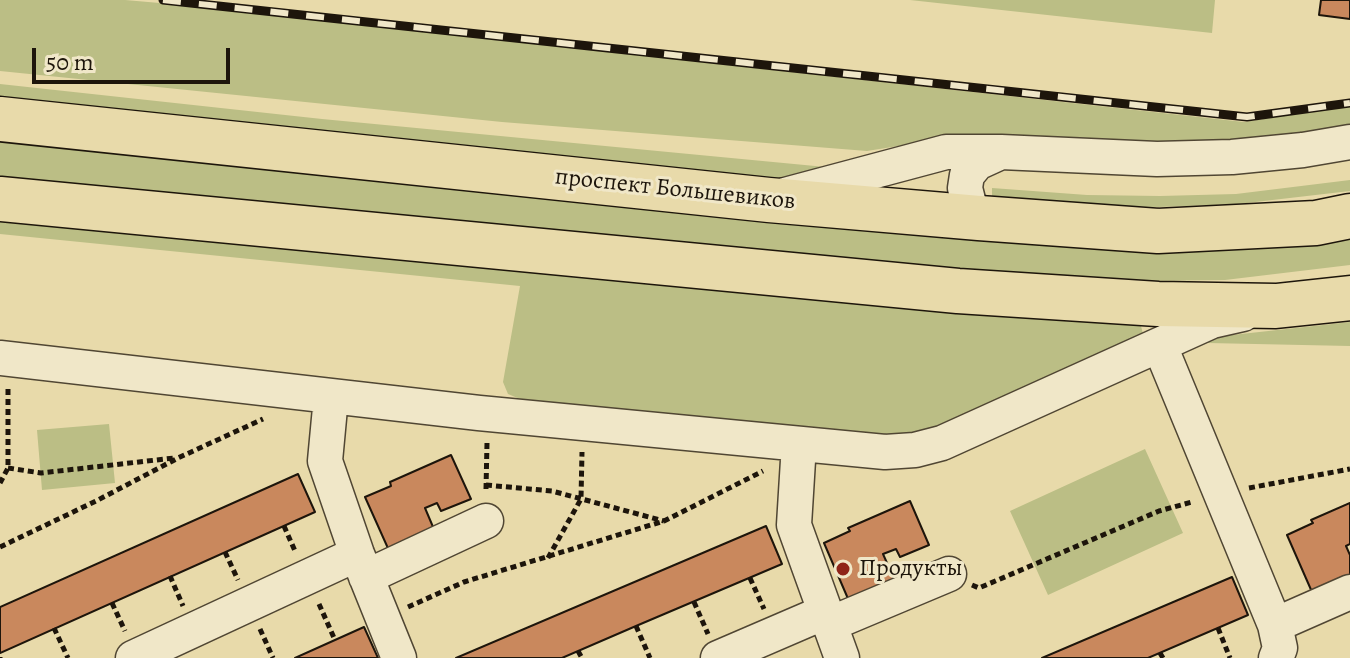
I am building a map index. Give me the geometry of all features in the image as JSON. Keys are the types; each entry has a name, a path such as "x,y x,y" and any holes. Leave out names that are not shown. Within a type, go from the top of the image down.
{"main road":[{"name":"проспект Большевиков","path":"0,119 769,200 1158,231 1301,224 1350,216"},
{"path":"0,199 958,291 1158,304 1276,306 1350,298"}],"street":[{"path":"769,200 946,152 1187,158 1303,150 1350,142"},
{"path":"979,218 967,196 967,175 977,163 1001,152"},
{"path":"4,368 885,452 915,450 942,443 1212,321 1276,306"},
{"path":"1160,346 1221,494 1275,642 1350,592"},
{"path":"331,397 325,461 399,658"},
{"path":"799,444 794,525 842,658"},
{"path":"133,658 362,565 486,521"},
{"path":"718,658 949,574"}],"path":[{"path":"0,483 8,468 4,368"},
{"path":"0,547 272,415"},
{"path":"486,521 487,434"},
{"path":"548,558 581,499 583,443"},
{"path":"8,468 41,473 178,458"},
{"path":"383,618 464,582 664,521 766,469"},
{"path":"949,574 979,588 1159,511 1221,494 1350,469"},
{"path":"486,485 552,491 664,521"},
{"path":"636,626 650,658"},
{"path":"54,628 68,658"},
{"path":"1218,628 1230,658"},
{"path":"578,651 582,658"}],"green space":[{"path":"0,0 125,0 194,6 1244,122 1350,106 1350,126 1217,144 1098,140 917,143 867,151 502,122 0,71"},
{"path":"910,0 1215,0 1212,33"},
{"path":"0,84 322,119 836,168 789,183 0,104"},
{"path":"0,141 192,160 1350,229 1350,265 1225,280 1027,277 0,181"},
{"path":"1350,180 1350,191 1238,204 1086,206 992,198 992,188 1087,195 1160,196 1236,194"},
{"path":"0,213 1134,324 1141,326 1143,334 1140,339 912,437 520,399 508,394 503,382 520,286 0,234"},
{"path":"1350,322 1350,346 1208,343 1208,339 1223,336"},
{"path":"109,424 115,483 42,490 37,430"},
{"path":"1145,449 1183,533 1048,595 1010,511"}],"building":[{"path":"1321,0 1350,0 1350,19 1319,15"},
{"path":"451,455 471,499 441,511 437,503 425,508 436,534 391,555 365,497 391,486 390,482"},
{"path":"298,474 315,512 0,653 0,607"},
{"path":"910,501 929,545 900,557 896,549 883,554 895,581 849,601 824,543 850,531 848,528"},
{"path":"1350,503 1350,544 1346,546 1350,555 1350,576 1312,592 1287,535 1313,523 1311,520"},
{"path":"766,526 782,564 562,658 456,658"},
{"path":"1232,577 1248,615 1148,658 1042,658"},
{"path":"364,627 378,658 295,658 335,640"}],"railway":[{"path":"163,0 1247,117 1350,103"}],"place":[{"name":"Продукты","path":"843,569"}]}
